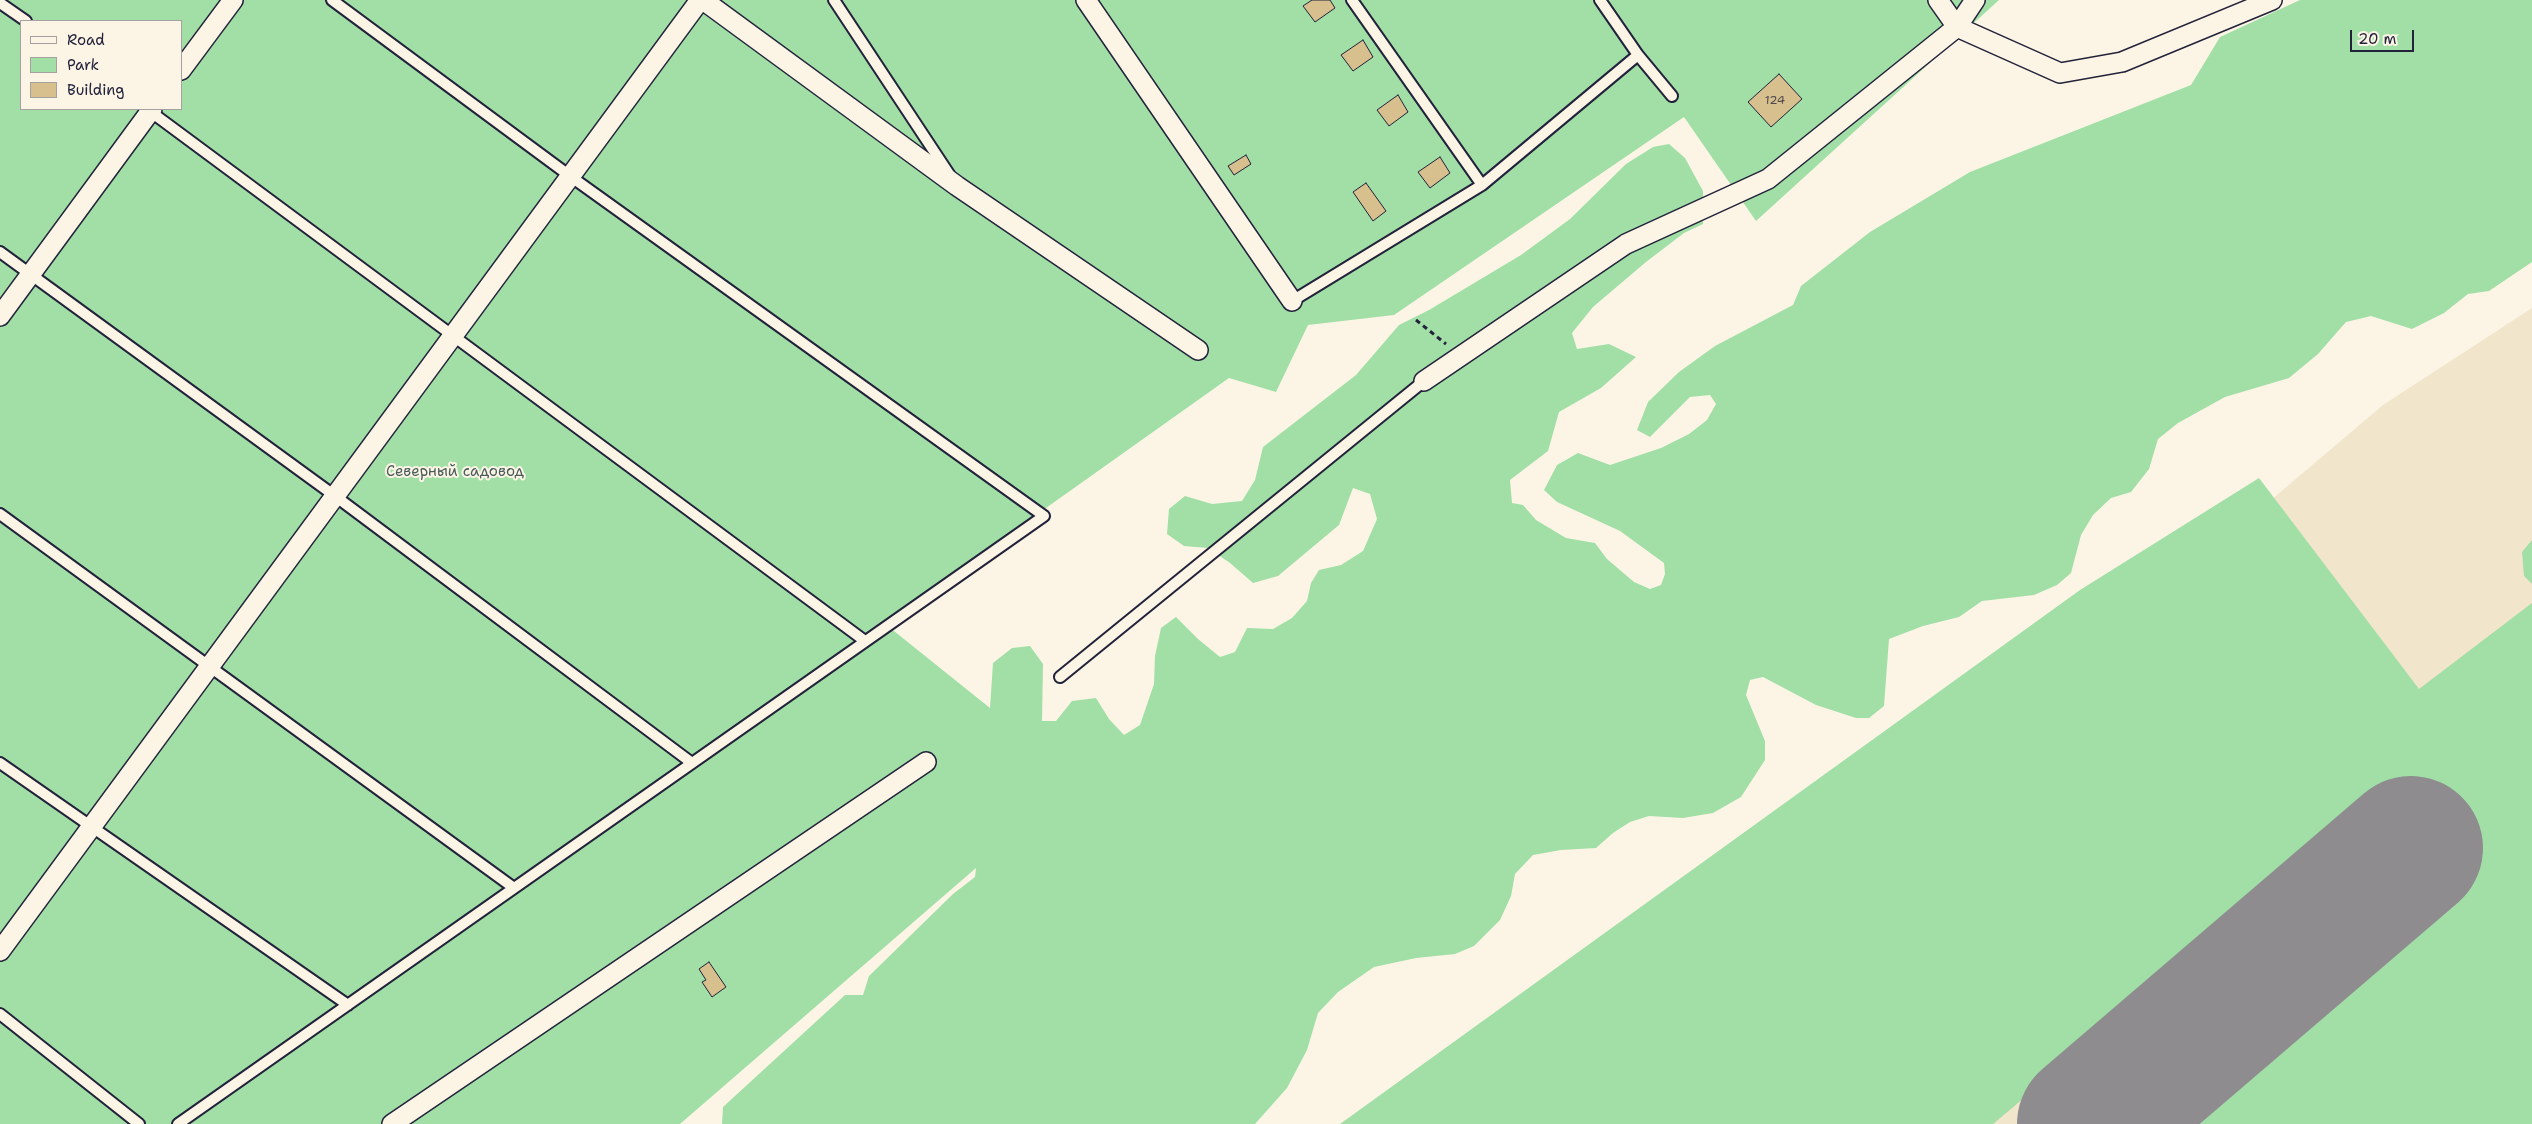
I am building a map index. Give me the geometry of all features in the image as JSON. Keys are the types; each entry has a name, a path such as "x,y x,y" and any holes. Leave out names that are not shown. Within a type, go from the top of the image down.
{"street":[{"path":"182,69 232,0"},
{"path":"0,951 701,0 957,186 1198,350"},
{"path":"1086,0 1292,301"},
{"path":"1938,0 1957,27 2060,73 2122,62 2272,0"},
{"path":"1424,381 1462,358 1626,244 1768,179 1957,27 1974,0"},
{"path":"0,316 150,110"},
{"path":"392,1124 926,762"}],"lane":[{"path":"178,1124 1044,516 570,176 332,0"},
{"path":"834,0 957,186"},
{"path":"1352,0 1482,185"},
{"path":"1600,0 1638,54 1672,96"},
{"path":"0,3 25,20"},
{"path":"1292,301 1482,185 1638,54"},
{"path":"150,110 452,337 865,642"},
{"path":"0,252 335,496 692,763"},
{"path":"1060,677 1424,381"},
{"path":"0,514 514,888"},
{"path":"0,763 348,1005"},
{"path":"0,1014 139,1124"}],"path":[{"path":"1416,320 1462,358"}],"shaded area":[{"path":"2532,308 2532,1124 1536,1124 2383,405"}],"green space":[{"name":"Северный садовод","path":"0,0 1999,0 1756,221 1684,117 1394,315 1308,325 1276,392 1229,378 884,623 990,708 993,663 1012,648 1030,646 1043,664 1042,721 1056,721 1072,701 1096,698 1109,719 1124,735 1140,725 1154,684 1155,656 1161,628 1176,617 1220,657 1235,652 1247,628 1273,629 1292,618 1307,601 1311,583 1319,570 1341,565 1363,551 1377,519 1370,494 1353,488 1339,525 1278,576 1253,583 1230,563 1208,548 1184,546 1167,534 1169,509 1185,496 1212,504 1242,501 1255,480 1263,447 1356,375 1399,325 1429,310 1521,255 1570,219 1626,164 1653,147 1669,144 1685,158 1703,191 1703,224 1684,233 1646,262 1593,307 1572,333 1577,349 1609,344 1636,357 1601,388 1559,412 1548,451 1510,480 1512,503 1523,505 1536,520 1566,538 1595,543 1607,559 1634,582 1650,589 1661,585 1665,574 1664,563 1620,531 1557,502 1544,490 1557,465 1578,453 1610,465 1661,448 1689,434 1707,420 1716,404 1710,395 1690,397 1650,437 1637,430 1648,402 1679,372 1715,346 1793,305 1801,286 1870,232 1970,172 2191,85 2220,37 2300,0 2532,0 2532,262 2489,291 2468,294 2444,313 2412,329 2371,316 2346,322 2318,354 2289,378 2225,397 2178,423 2158,439 2149,469 2131,492 2111,498 2093,515 2081,535 2071,573 2057,585 2034,595 1982,601 1959,617 1923,626 1889,639 1884,706 1869,718 1856,718 1816,705 1763,677 1750,680 1746,695 1765,741 1765,760 1741,797 1713,813 1683,818 1649,816 1630,822 1613,833 1596,848 1561,850 1533,855 1515,874 1511,896 1500,920 1474,946 1455,954 1416,958 1374,967 1338,992 1318,1013 1307,1050 1287,1088 1255,1124 722,1124 723,1107 845,995 863,995 869,976 953,894 975,877 976,868 680,1124 0,1124"},
{"path":"2259,478 2419,689 2532,603 2532,1124 2177,1124 2408,921 2454,884 2381,798 1993,1124 1340,1124 2080,590"},
{"path":"2532,540 2532,584 2524,576 2522,552"}],"building":[{"path":"1312,0 1330,0 1335,8 1315,22 1303,6"},
{"path":"1363,40 1373,57 1353,71 1341,55"},
{"path":"1779,74 1802,99 1771,127 1748,102"},
{"path":"1398,95 1408,112 1389,126 1377,110"},
{"path":"1246,155 1251,164 1234,175 1228,166"},
{"path":"1440,157 1450,173 1430,188 1418,172"},
{"path":"1366,183 1386,211 1373,221 1353,192"},
{"path":"709,962 726,987 712,997 702,982 706,980 699,969"}],"runway":[{"path":"2089,1124 2411,848"}]}
